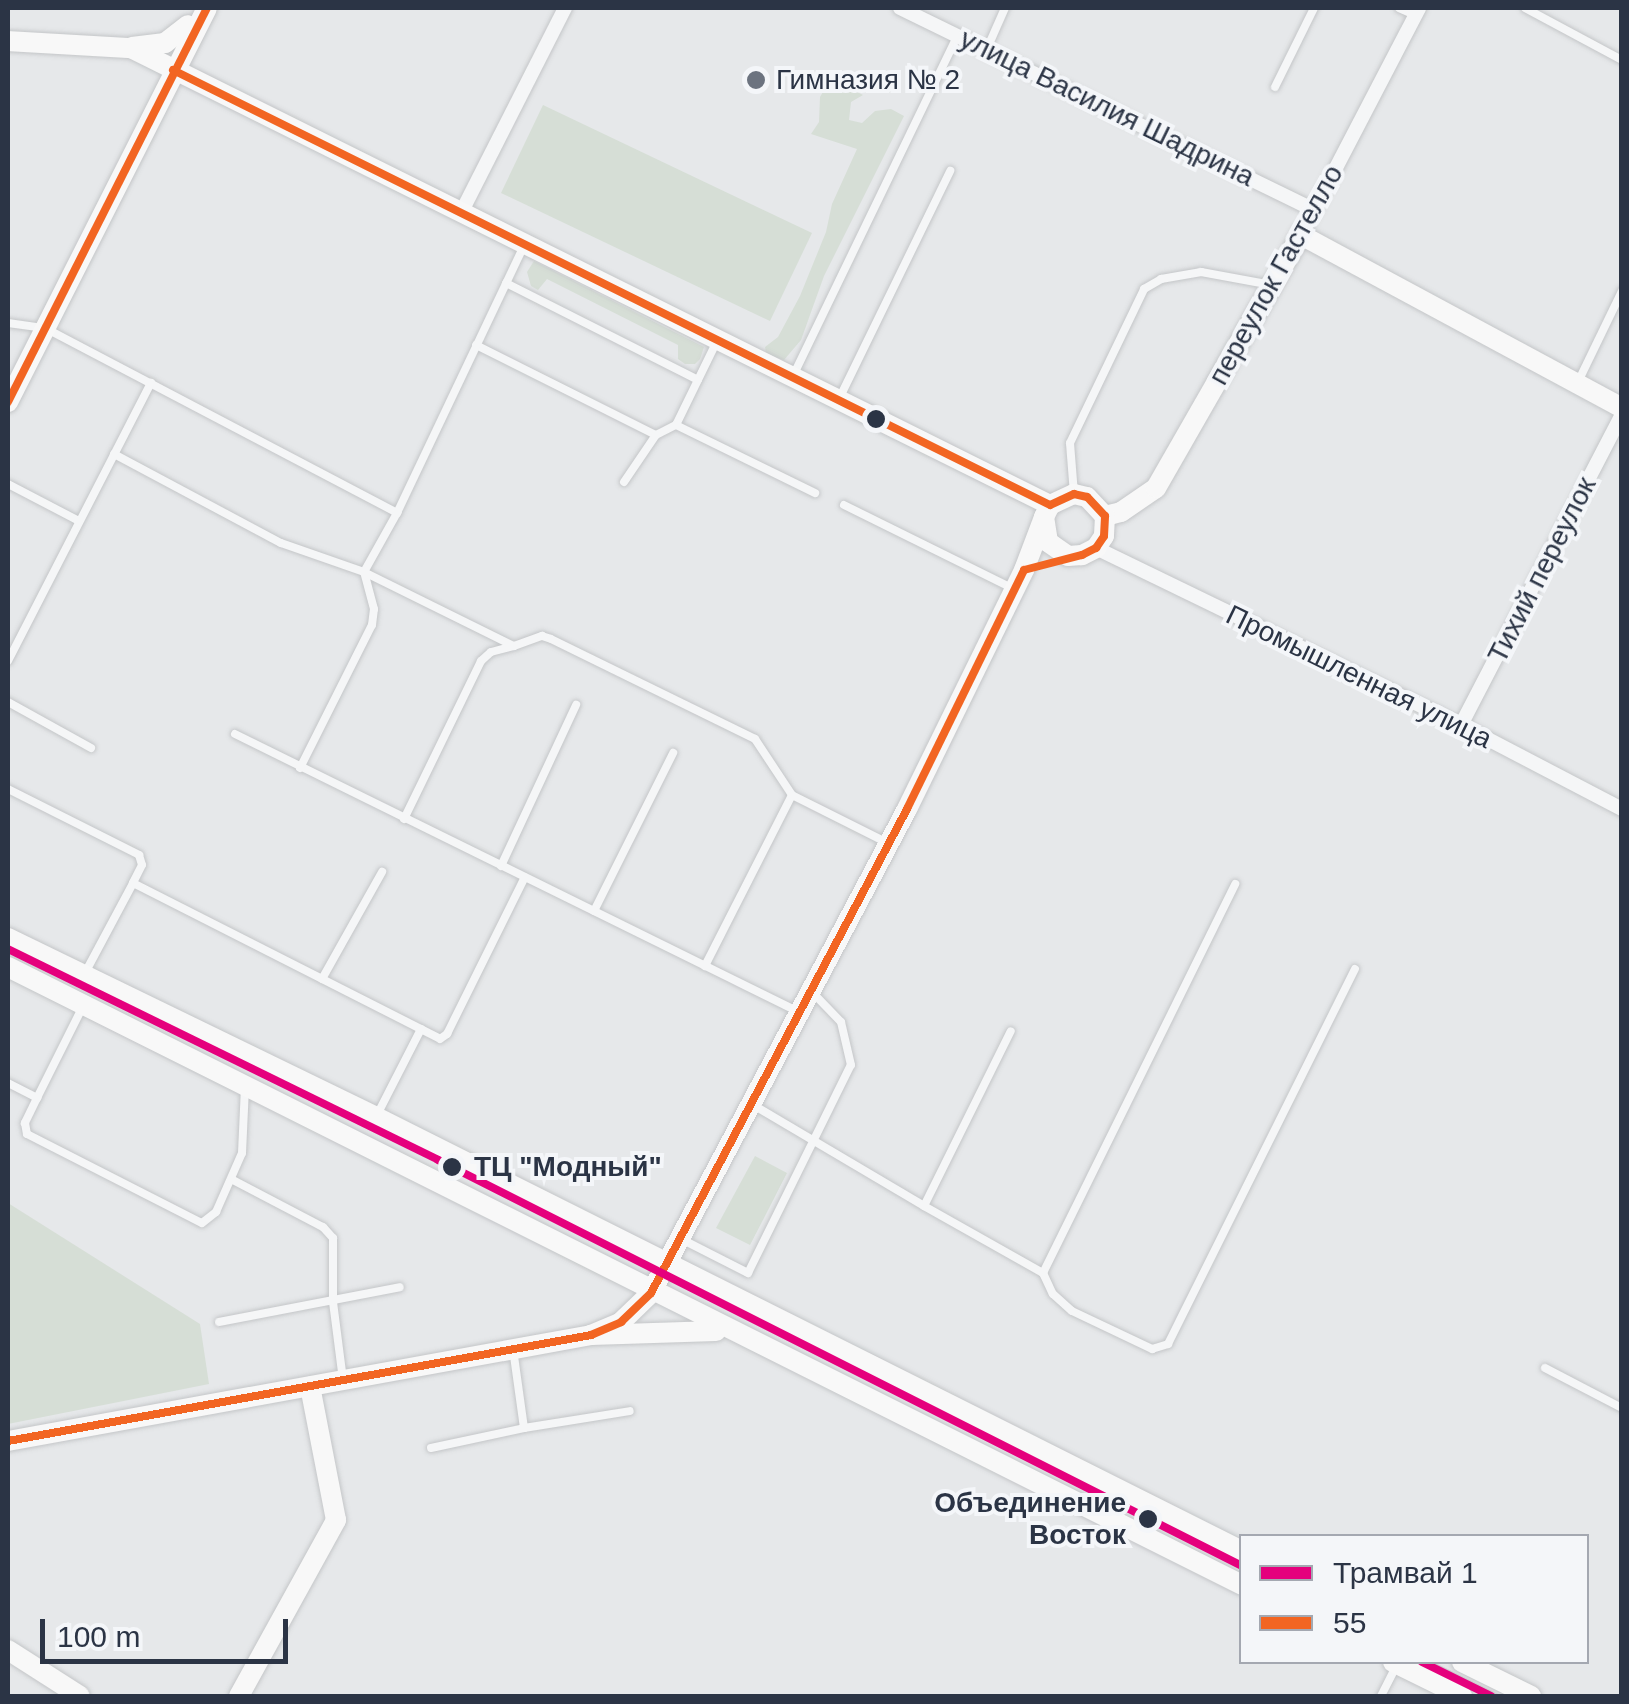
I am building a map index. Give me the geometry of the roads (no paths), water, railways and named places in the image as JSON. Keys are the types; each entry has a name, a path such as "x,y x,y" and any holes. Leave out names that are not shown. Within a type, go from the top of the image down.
{"main road":[{"path":"8,402 172,70 207,8"},
{"path":"172,70 192,16"},
{"path":"8,40 126,48 166,43 192,16"},
{"path":"126,48 839,399 1047,511"},
{"path":"1301,235 1622,411"},
{"name":"переулок Гастелло","path":"1102,533 1156,488 1301,235"},
{"path":"591,1335 620,1322 651,1293 889,843 1024,570 1047,511 1074,494 1087,497 1102,533 1082,556 1068,556 1024,570"},
{"path":"1047,511 1048,542 1068,556"},
{"path":"8,938 376,1117 1239,1549"},
{"path":"8,968 651,1293 1239,1584"},
{"path":"8,1442 591,1335 693,1328 730,1332"},
{"path":"240,1696 336,1520 310,1386"},
{"path":"8,1650 54,1689 80,1696"},
{"path":"1398,1664 1439,1690 1462,1696"},
{"path":"1466,1664 1531,1696"}],"street":[{"path":"462,213 565,8"},
{"name":"улица Василия Шадрина","path":"900,8 1314,210"},
{"name":"переулок Гастелло","path":"1301,235 1417,11"},
{"name":"Тихий переулок","path":"1461,725 1622,411"},
{"name":"Промышленная улица","path":"1102,533 1622,809"}],"lane":[{"path":"986,51 1005,8"},
{"path":"1275,87 1314,8"},
{"path":"1399,8 1417,11"},
{"path":"1525,8 1622,60"},
{"path":"793,376 958,35"},
{"path":"839,399 950,171"},
{"path":"300,768 372,624 374,610 364,572 397,512 524,245"},
{"path":"1074,494 1070,444 1144,289 1161,279 1202,272 1272,285"},
{"path":"506,283 698,380"},
{"path":"1577,384 1622,292"},
{"path":"8,323 44,328 397,512"},
{"path":"624,482 656,435 676,424 717,340"},
{"path":"476,345 656,435"},
{"path":"8,661 151,383"},
{"path":"676,424 814,493"},
{"path":"114,454 281,543 364,572 514,646"},
{"path":"8,484 79,521"},
{"path":"844,505 1014,590"},
{"path":"404,819 481,662 490,652 542,636 744,732 763,748 792,795 889,843"},
{"path":"8,702 91,748"},
{"path":"501,866 576,704"},
{"path":"235,734 799,1012"},
{"path":"594,912 673,753"},
{"path":"8,789 139,854 142,866 84,976"},
{"path":"705,966 792,795"},
{"path":"322,979 382,872"},
{"path":"133,883 440,1039 448,1034 525,878"},
{"path":"1044,1273 1235,884"},
{"path":"751,1104 1044,1273 1053,1294 1072,1312 1152,1349 1168,1344 1355,968"},
{"path":"680,1238 748,1273 851,1065 842,1022 811,991"},
{"path":"83,1006 25,1123 27,1134 195,1222 202,1223 216,1212 232,1179 246,1137 245,1088"},
{"path":"376,1117 421,1029"},
{"path":"924,1206 1011,1030"},
{"path":"8,1084 36,1098"},
{"path":"232,1179 329,1232 336,1245 333,1302 343,1380"},
{"path":"218,1322 400,1287"},
{"path":"513,1349 524,1428"},
{"path":"1545,1368 1622,1408"},
{"path":"432,1448 524,1428 630,1412"},
{"path":"1381,1696 1394,1664"}],"tram line":[{"name":"1","path":"8,949 438,1160 1239,1564"},
{"name":"1","path":"1426,1664 1491,1696"},
{"path":"1435,1664 1500,1696"}],"place":[{"name":"Гимназия № 2","path":"756,80"},
{"name":"ТЦ \"Модный\"","path":"452,1167"},
{"name":"Объединение Восток","path":"1148,1519"}]}
